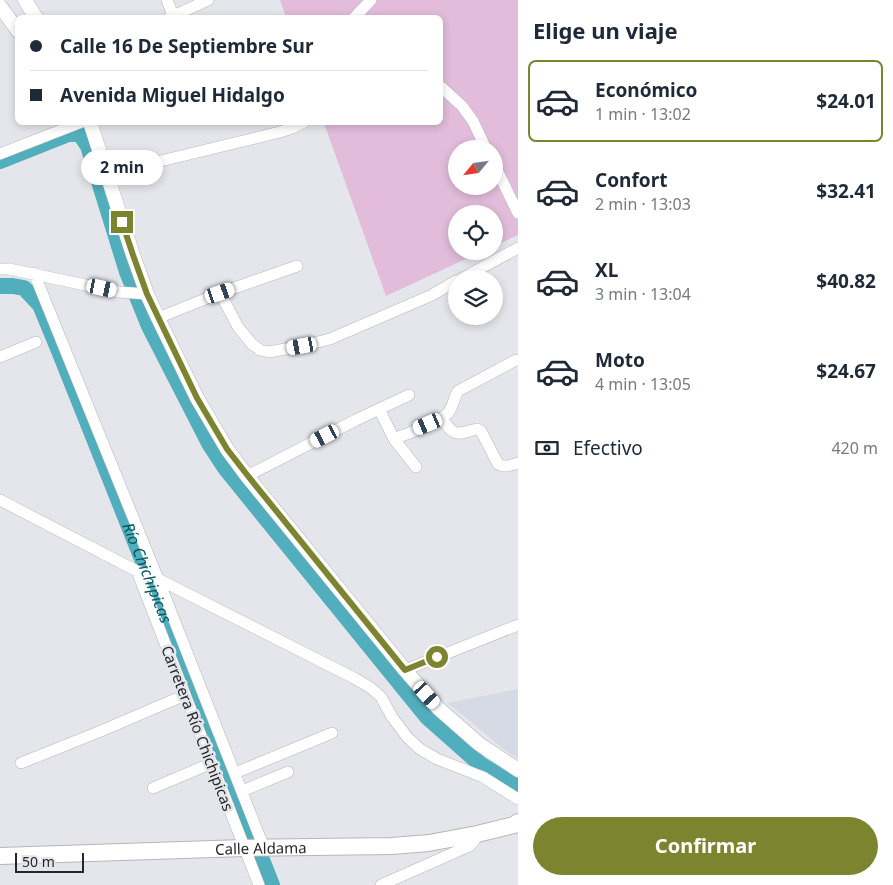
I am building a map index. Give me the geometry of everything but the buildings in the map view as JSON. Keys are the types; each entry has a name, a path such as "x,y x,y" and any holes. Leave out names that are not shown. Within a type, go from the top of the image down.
{"main road":[{"name":"Calle Aldama","path":"0,856 400,835 518,817"},
{"name":"Calle Aldama","path":"262,843 392,846 429,843 477,834 514,825 518,822"},
{"name":"Calle Aldama","path":"0,847 243,844"}],"street":[{"path":"25,0 34,15"},
{"path":"167,0 171,15"},
{"path":"176,15 208,0"},
{"path":"359,15 372,0"},
{"path":"0,6 15,28"},
{"path":"443,89 462,106 473,121 482,140"},
{"path":"0,154 74,125"},
{"path":"91,125 133,255 140,293 158,318 197,398 227,449 405,670 438,708 479,744 518,770"},
{"path":"107,174 280,132 298,125"},
{"path":"503,182 518,213"},
{"path":"478,270 518,248"},
{"path":"158,318 220,293 297,266"},
{"path":"0,269 9,269 119,292 140,293"},
{"path":"34,274 262,843"},
{"path":"220,293 242,332 260,350 269,352 330,339 448,285"},
{"path":"0,357 36,342"},
{"path":"394,439 441,418 450,411 458,391 516,360"},
{"path":"248,476 409,395"},
{"path":"379,409 394,439 416,467"},
{"path":"441,418 452,432 460,433 477,429 482,431 498,464 506,467 518,463"},
{"path":"0,500 354,678 371,688 381,697 392,717 408,738 420,749 437,759 483,777 518,799"},
{"name":"Carretera Río Chichipicas","path":"140,572 185,695 259,885"},
{"path":"405,670 518,625"},
{"path":"21,763 185,695"},
{"path":"235,773 332,734"},
{"path":"153,788 212,763"},
{"path":"242,791 288,772"},
{"path":"381,885 469,846 477,834"}],"shaded area":[{"path":"280,0 518,0 518,235 503,242 503,205 448,205 448,260 464,260 386,296 325,125 443,125 443,15 285,15"},
{"path":"518,689 518,759 448,703"}],"waterway":[{"path":"0,161 68,134 80,134 88,146 127,272 149,326 210,445 225,468 427,717 480,764 518,787"},
{"name":"Río Chichipicas","path":"0,286 24,288 40,305 272,885"}],"route":[{"path":"122,222 147,294 158,318 197,398 227,449 405,670 437,657"}]}
